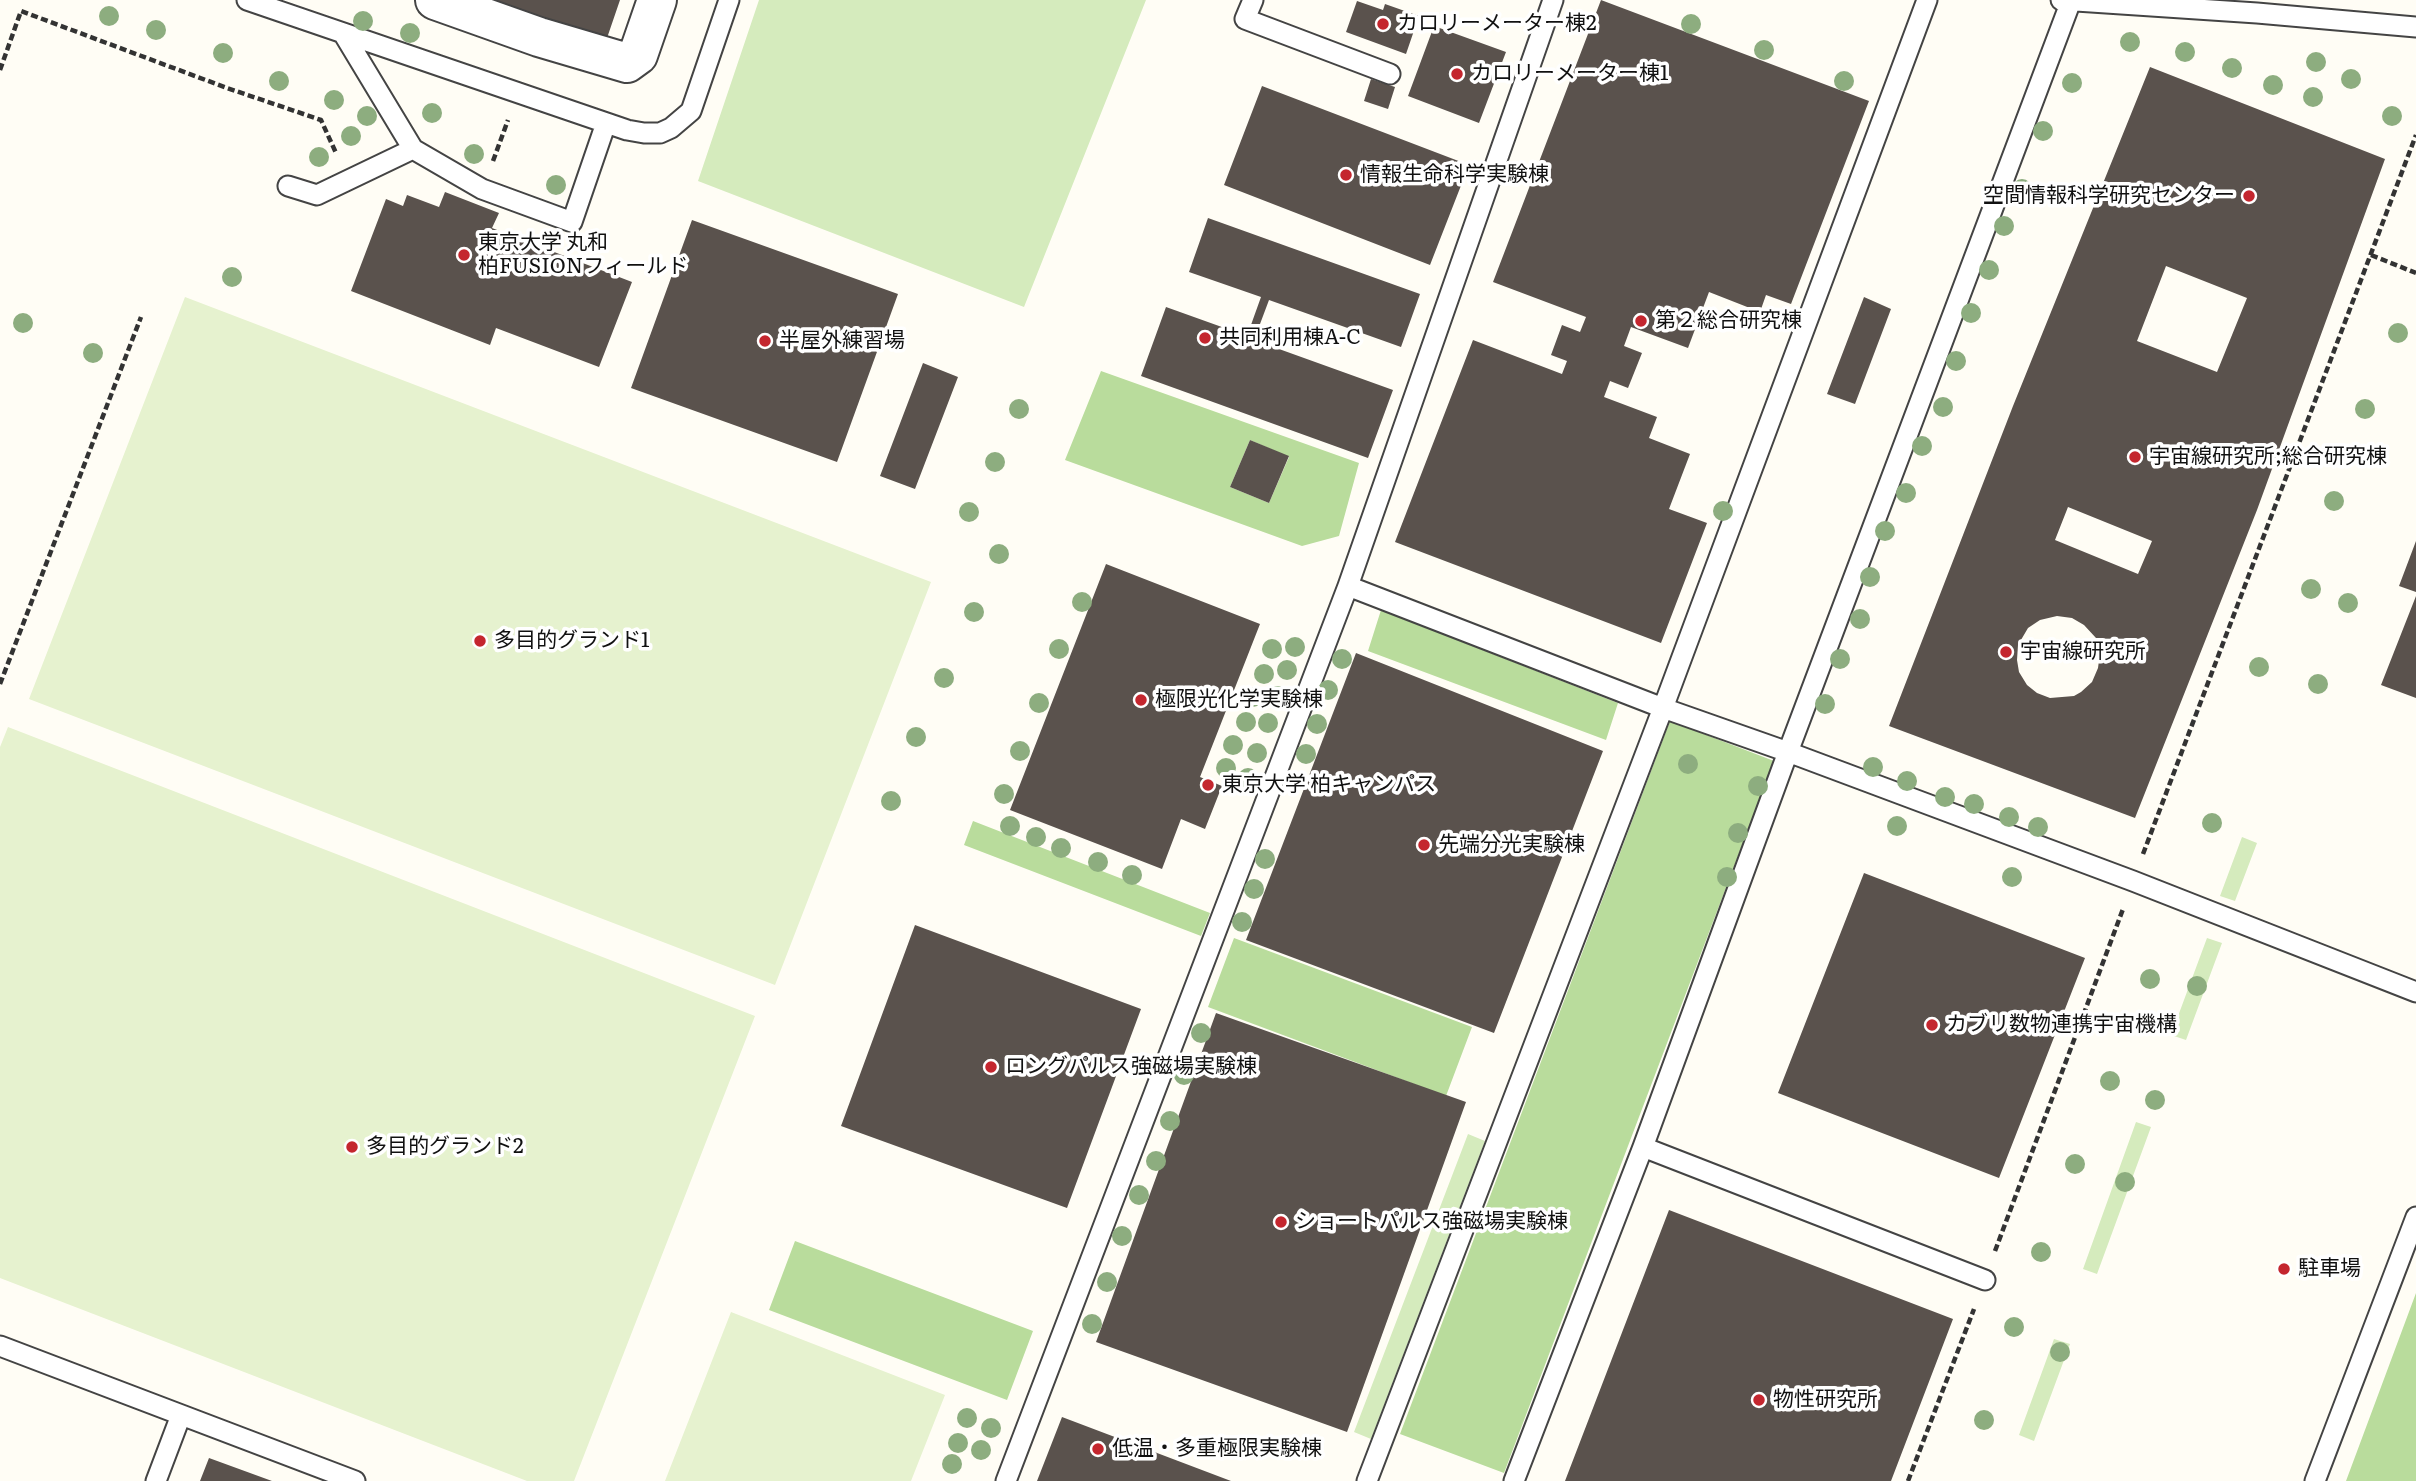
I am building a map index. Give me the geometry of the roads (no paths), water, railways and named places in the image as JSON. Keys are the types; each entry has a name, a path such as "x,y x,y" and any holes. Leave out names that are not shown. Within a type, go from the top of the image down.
{"street":[{"path":"435,0 539,37 627,63 638,55 657,0"}],"lane":[{"path":"247,0 627,131 644,134 660,133 691,111 729,0"},
{"path":"1252,0 1245,19 1390,74"},
{"path":"1006,1481 1348,586 1553,0"},
{"path":"1367,1481 1663,708 1927,0"},
{"path":"2061,0 2416,27"},
{"path":"1514,1481 1643,1147 1788,752 2071,1"},
{"path":"343,33 413,149 482,189 572,222 606,123"},
{"path":"288,186 317,195 413,149"},
{"path":"1348,586 1663,708 2121,877 2416,992"},
{"path":"1643,1147 1985,1280"},
{"path":"2315,1481 2416,1217"},
{"path":"0,1346 355,1481"},
{"path":"156,1481 181,1415"}],"place":[{"name":"カロリーメーター棟2","path":"1383,24"},
{"name":"カロリーメーター棟1","path":"1457,74"},
{"name":"情報生命科学実験棟","path":"1346,175"},
{"name":"空間情報科学研究センター","path":"2249,196"},
{"name":"東京大学 丸和 柏FUSIONフィールド","path":"464,255"},
{"name":"第２総合研究棟","path":"1641,321"},
{"name":"共同利用棟A-C","path":"1205,338"},
{"name":"半屋外練習場","path":"765,341"},
{"name":"宇宙線研究所;総合研究棟","path":"2135,457"},
{"name":"多目的グランド1","path":"480,641"},
{"name":"宇宙線研究所","path":"2006,652"},
{"name":"極限光化学実験棟","path":"1141,700"},
{"name":"東京大学 柏キャンパス","path":"1208,785"},
{"name":"先端分光実験棟","path":"1424,845"},
{"name":"カブリ数物連携宇宙機構","path":"1932,1025"},
{"name":"ロングパルス強磁場実験棟","path":"991,1067"},
{"name":"多目的グランド2","path":"352,1147"},
{"name":"ショートパルス強磁場実験棟","path":"1281,1222"},
{"name":"駐車場","path":"2284,1269"},
{"name":"物性研究所","path":"1759,1400"},
{"name":"低温・多重極限実験棟","path":"1098,1449"}]}
